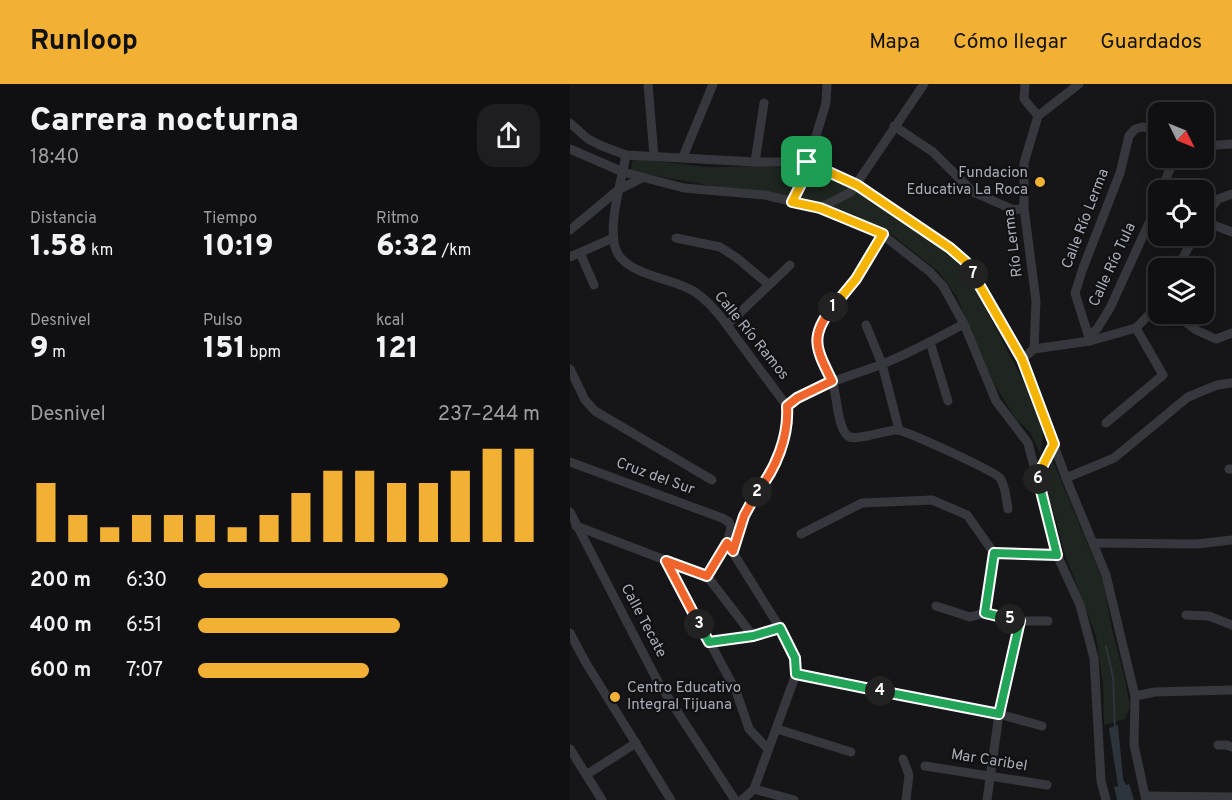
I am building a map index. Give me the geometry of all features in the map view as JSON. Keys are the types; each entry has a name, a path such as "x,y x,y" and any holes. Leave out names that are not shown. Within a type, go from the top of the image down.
{"street":[{"path":"648,84 654,156"},
{"path":"683,157 713,84"},
{"path":"792,202 802,182 826,103 827,84"},
{"path":"820,208 843,198 857,185 924,84"},
{"path":"1025,84 1024,99 1038,116 1079,84"},
{"path":"754,162 764,103"},
{"name":"Río Lerma","path":"1034,349 1036,301 1024,208 1024,163 1038,116"},
{"path":"570,123 588,139 626,155 754,162 807,162 857,185 950,248 966,262 1022,359 1066,478 1106,575 1135,696 1134,745 1145,798 1232,797"},
{"path":"894,126 933,152 973,192 1014,210 1024,208"},
{"name":"Calle Río Lerma","path":"1089,338 1075,293 1120,173 1129,136 1135,129 1148,128"},
{"path":"1214,145 1232,144"},
{"path":"570,149 623,172 684,188 765,195 820,208 883,234 930,272 943,286 964,324 996,401 1028,443 1057,555 1080,605 1094,658 1101,781 1106,800"},
{"path":"570,257 613,238 618,190 626,155"},
{"path":"570,230 618,190 642,178"},
{"path":"1214,205 1218,199 1232,194"},
{"name":"Calle Río Tula","path":"1089,338 1110,308 1148,225"},
{"path":"1214,225 1232,232"},
{"path":"883,234 856,279 825,317 817,333 817,349 832,381 843,430 849,437 856,439 878,432 898,430 936,445 999,476 1008,509"},
{"name":"Calle Río Ramos","path":"613,238 622,259 645,273 694,291 712,307 787,406"},
{"path":"676,238 720,247 768,284"},
{"path":"580,253 594,285"},
{"path":"727,325 790,265"},
{"path":"1022,359 1034,349 1136,328 1148,315"},
{"path":"733,551 744,516 753,497 769,478 786,433 787,406 797,398 832,381 882,364 964,324"},
{"path":"1188,324 1216,339 1232,333"},
{"path":"866,325 882,364 898,430"},
{"path":"1106,423 1163,375 1136,328"},
{"path":"930,342 948,401"},
{"path":"570,369 585,400 594,411 712,480"},
{"path":"1066,478 1114,458 1188,397 1217,385 1232,383"},
{"path":"1038,475 1054,444"},
{"name":"Cruz del Sur","path":"570,462 722,518 729,522 731,528 727,543"},
{"path":"801,534 862,503 932,500 967,515 994,553 985,613"},
{"name":"Calle Tecate","path":"570,512 658,682 735,800"},
{"path":"576,526 707,576 753,636"},
{"path":"1093,543 1197,544 1232,540"},
{"path":"707,576 727,543 780,628 795,658 796,674 777,729 754,789 742,800"},
{"path":"994,553 1057,555"},
{"path":"666,561 735,691 750,729 768,749"},
{"path":"936,606 970,617 985,613 1020,621 1048,621"},
{"path":"1186,615 1209,616 1232,625"},
{"path":"987,800 999,714 1020,621"},
{"path":"709,642 753,636 780,628"},
{"path":"570,633 585,663 671,800"},
{"path":"796,674 999,714 1042,726"},
{"path":"1135,696 1155,692 1232,690"},
{"path":"777,729 851,752"},
{"path":"586,775 636,743"},
{"path":"1218,745 1232,747"},
{"path":"570,749 602,800"},
{"path":"903,759 909,775 906,800"},
{"name":"Mar Caribel","path":"925,766 1047,785"},
{"path":"754,789 794,800"}],"shaded area":[{"path":"637,159 708,167 762,166 804,169 846,185 887,209 955,257 971,280 1023,381 1043,432 1041,455 1030,432 1015,418 992,380 957,297 940,273 886,230 801,198 706,185 631,171 632,161"},
{"path":"1052,459 1104,583 1111,625 1125,679 1130,707 1125,719 1104,725 1103,683 1096,636 1064,552 1056,519 1046,492"},
{"path":"1118,725 1123,779 1126,785 1129,784 1134,800 1117,800 1114,787 1118,786 1109,728"}],"waterway":[{"path":"1106,646 1113,677 1115,729"}],"place":[{"name":"Fundacion Educativa La Roca","path":"1040,182"},
{"name":"Centro Educativo Integral Tijuana","path":"615,697"}],"route":[{"path":"807,162 857,185 950,248 966,262 1022,359 1054,444 1038,475 1057,555 994,553 985,613 1020,621 999,714 796,674 795,658 780,628 753,636 709,642 666,561 707,576 727,543 733,551 744,516 753,497 769,478 786,433 787,406 797,398 832,381 817,349 817,333 825,317 856,279 883,234 820,208 792,202 802,182 807,162"}]}
